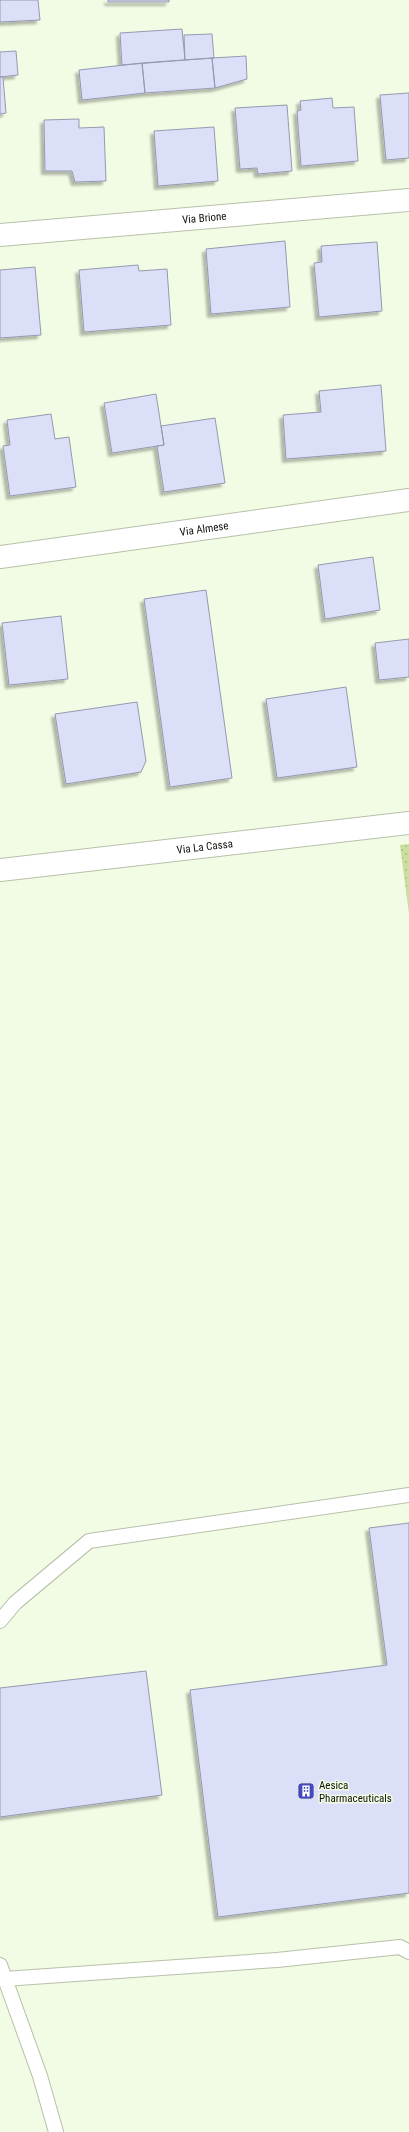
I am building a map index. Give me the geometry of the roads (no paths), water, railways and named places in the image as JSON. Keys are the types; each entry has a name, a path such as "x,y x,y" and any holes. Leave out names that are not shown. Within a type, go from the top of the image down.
{"street":[{"name":"Via Brione","path":"0,235 409,200"},
{"name":"Via Almese","path":"0,557 409,500"},
{"name":"Via La Cassa","path":"0,870 409,823"}],"lane":[{"path":"0,1621 15,1603 89,1541 409,1495"},
{"path":"4,1979 277,1960 400,1947 409,1952"},
{"path":"0,1965 40,2076 56,2132"}],"place":[{"name":"Aesica Pharmaceuticals","path":"306,1791"}]}
